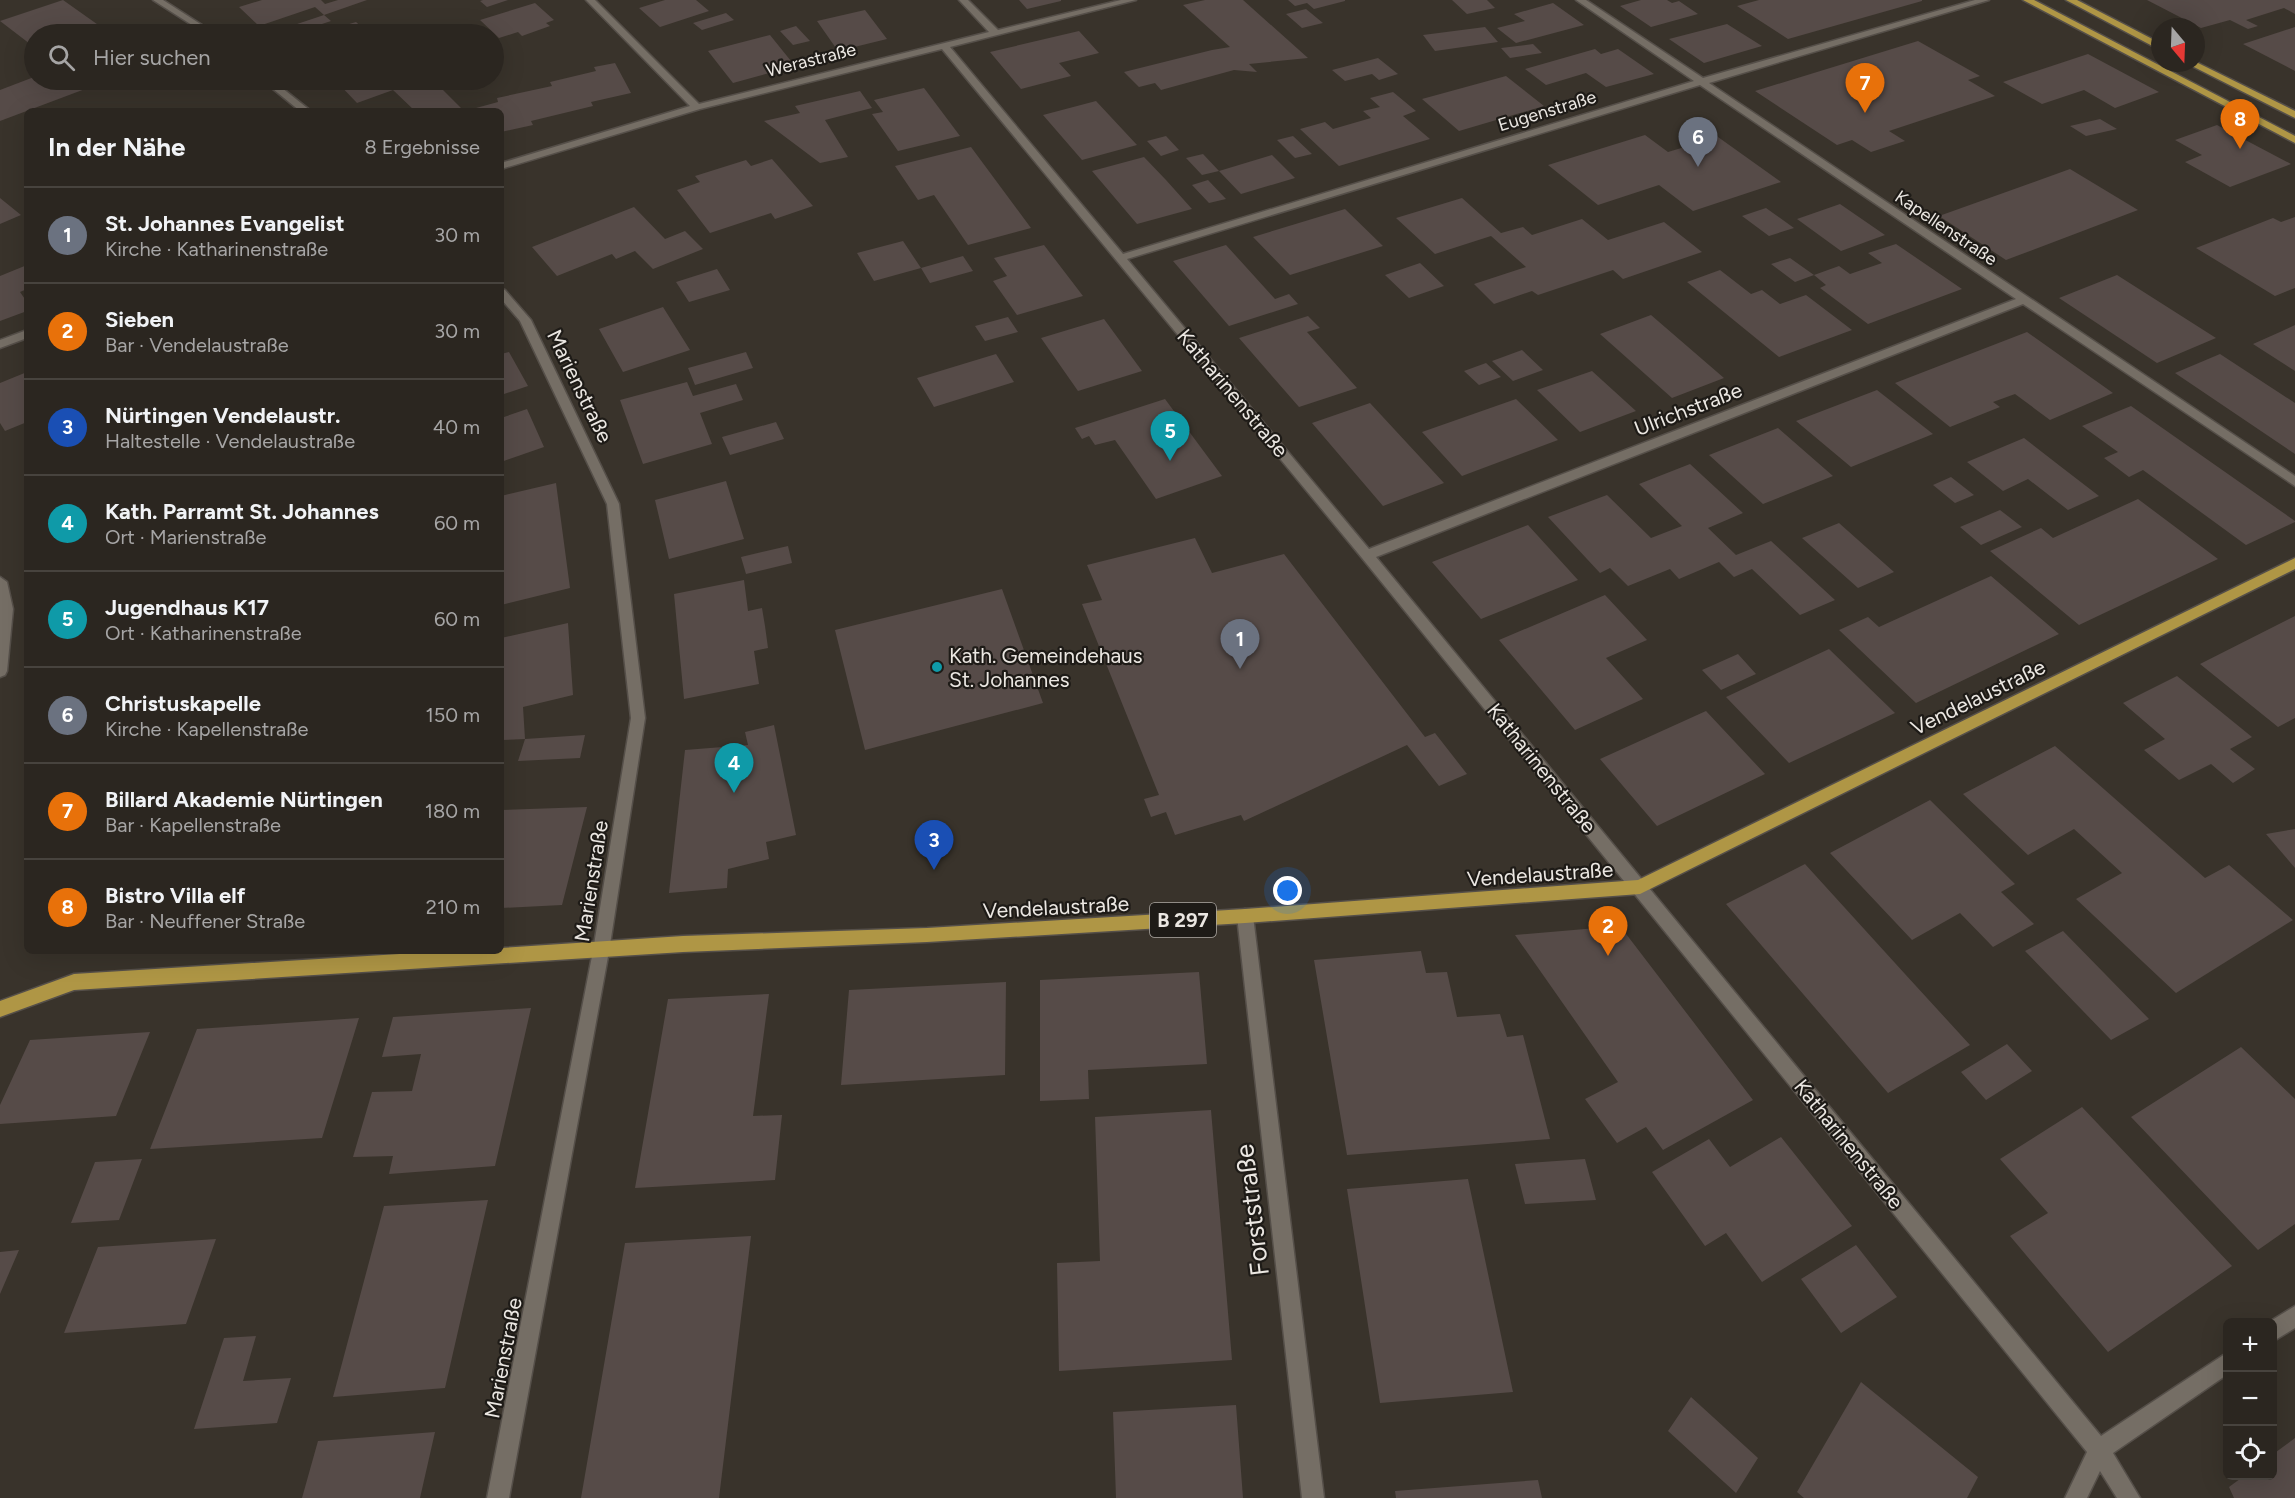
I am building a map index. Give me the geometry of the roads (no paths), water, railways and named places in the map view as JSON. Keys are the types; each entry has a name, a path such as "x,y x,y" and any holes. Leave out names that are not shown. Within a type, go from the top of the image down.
{"main road":[{"path":"2026,0 2295,140"},
{"path":"2070,0 2151,42"},
{"path":"2205,70 2295,115"},
{"name":"Vendelaustraße","path":"0,1009 74,982 601,951 683,944 927,935 1245,916 1640,887 2295,563"}],"street":[{"path":"157,0 195,24"},
{"path":"590,0 697,106"},
{"path":"963,0 995,33"},
{"name":"Werastraße","path":"504,165 697,106 1132,0"},
{"name":"Kapellenstraße","path":"1580,0 2295,482"},
{"name":"Eugenstraße","path":"1120,258 1701,82 1985,0"},
{"name":"Katharinenstraße","path":"944,46 1640,887 2099,1450 2129,1498"},
{"path":"280,90 302,108"},
{"name":"Marienstraße","path":"498,1498 601,951 638,717 614,504 525,320 504,296"},
{"name":"Ulrichstraße","path":"1367,555 2024,300"},
{"path":"0,344 24,335"},
{"path":"0,582 6,609 0,671"},
{"name":"Forststraße","path":"1245,916 1313,1498"},
{"path":"2277,1329 2295,1316"},
{"path":"2076,1498 2099,1450 2223,1365"}],"place":[{"name":"Billard Akademie Nürtingen","path":"1865,113"},
{"name":"Bistro Villa elf","path":"2240,149"},
{"name":"Christuskapelle","path":"1698,167"},
{"name":"Jugendhaus K17","path":"1170,461"},
{"name":"Kath. Gemeindehaus St. Johannes","path":"937,667"},
{"name":"St. Johannes Evangelist","path":"1240,669"},
{"name":"Kath. Parramt St. Johannes","path":"734,793"},
{"name":"Nürtingen Vendelaustr.","path":"934,870"},
{"name":"Sieben","path":"1608,956"}]}
